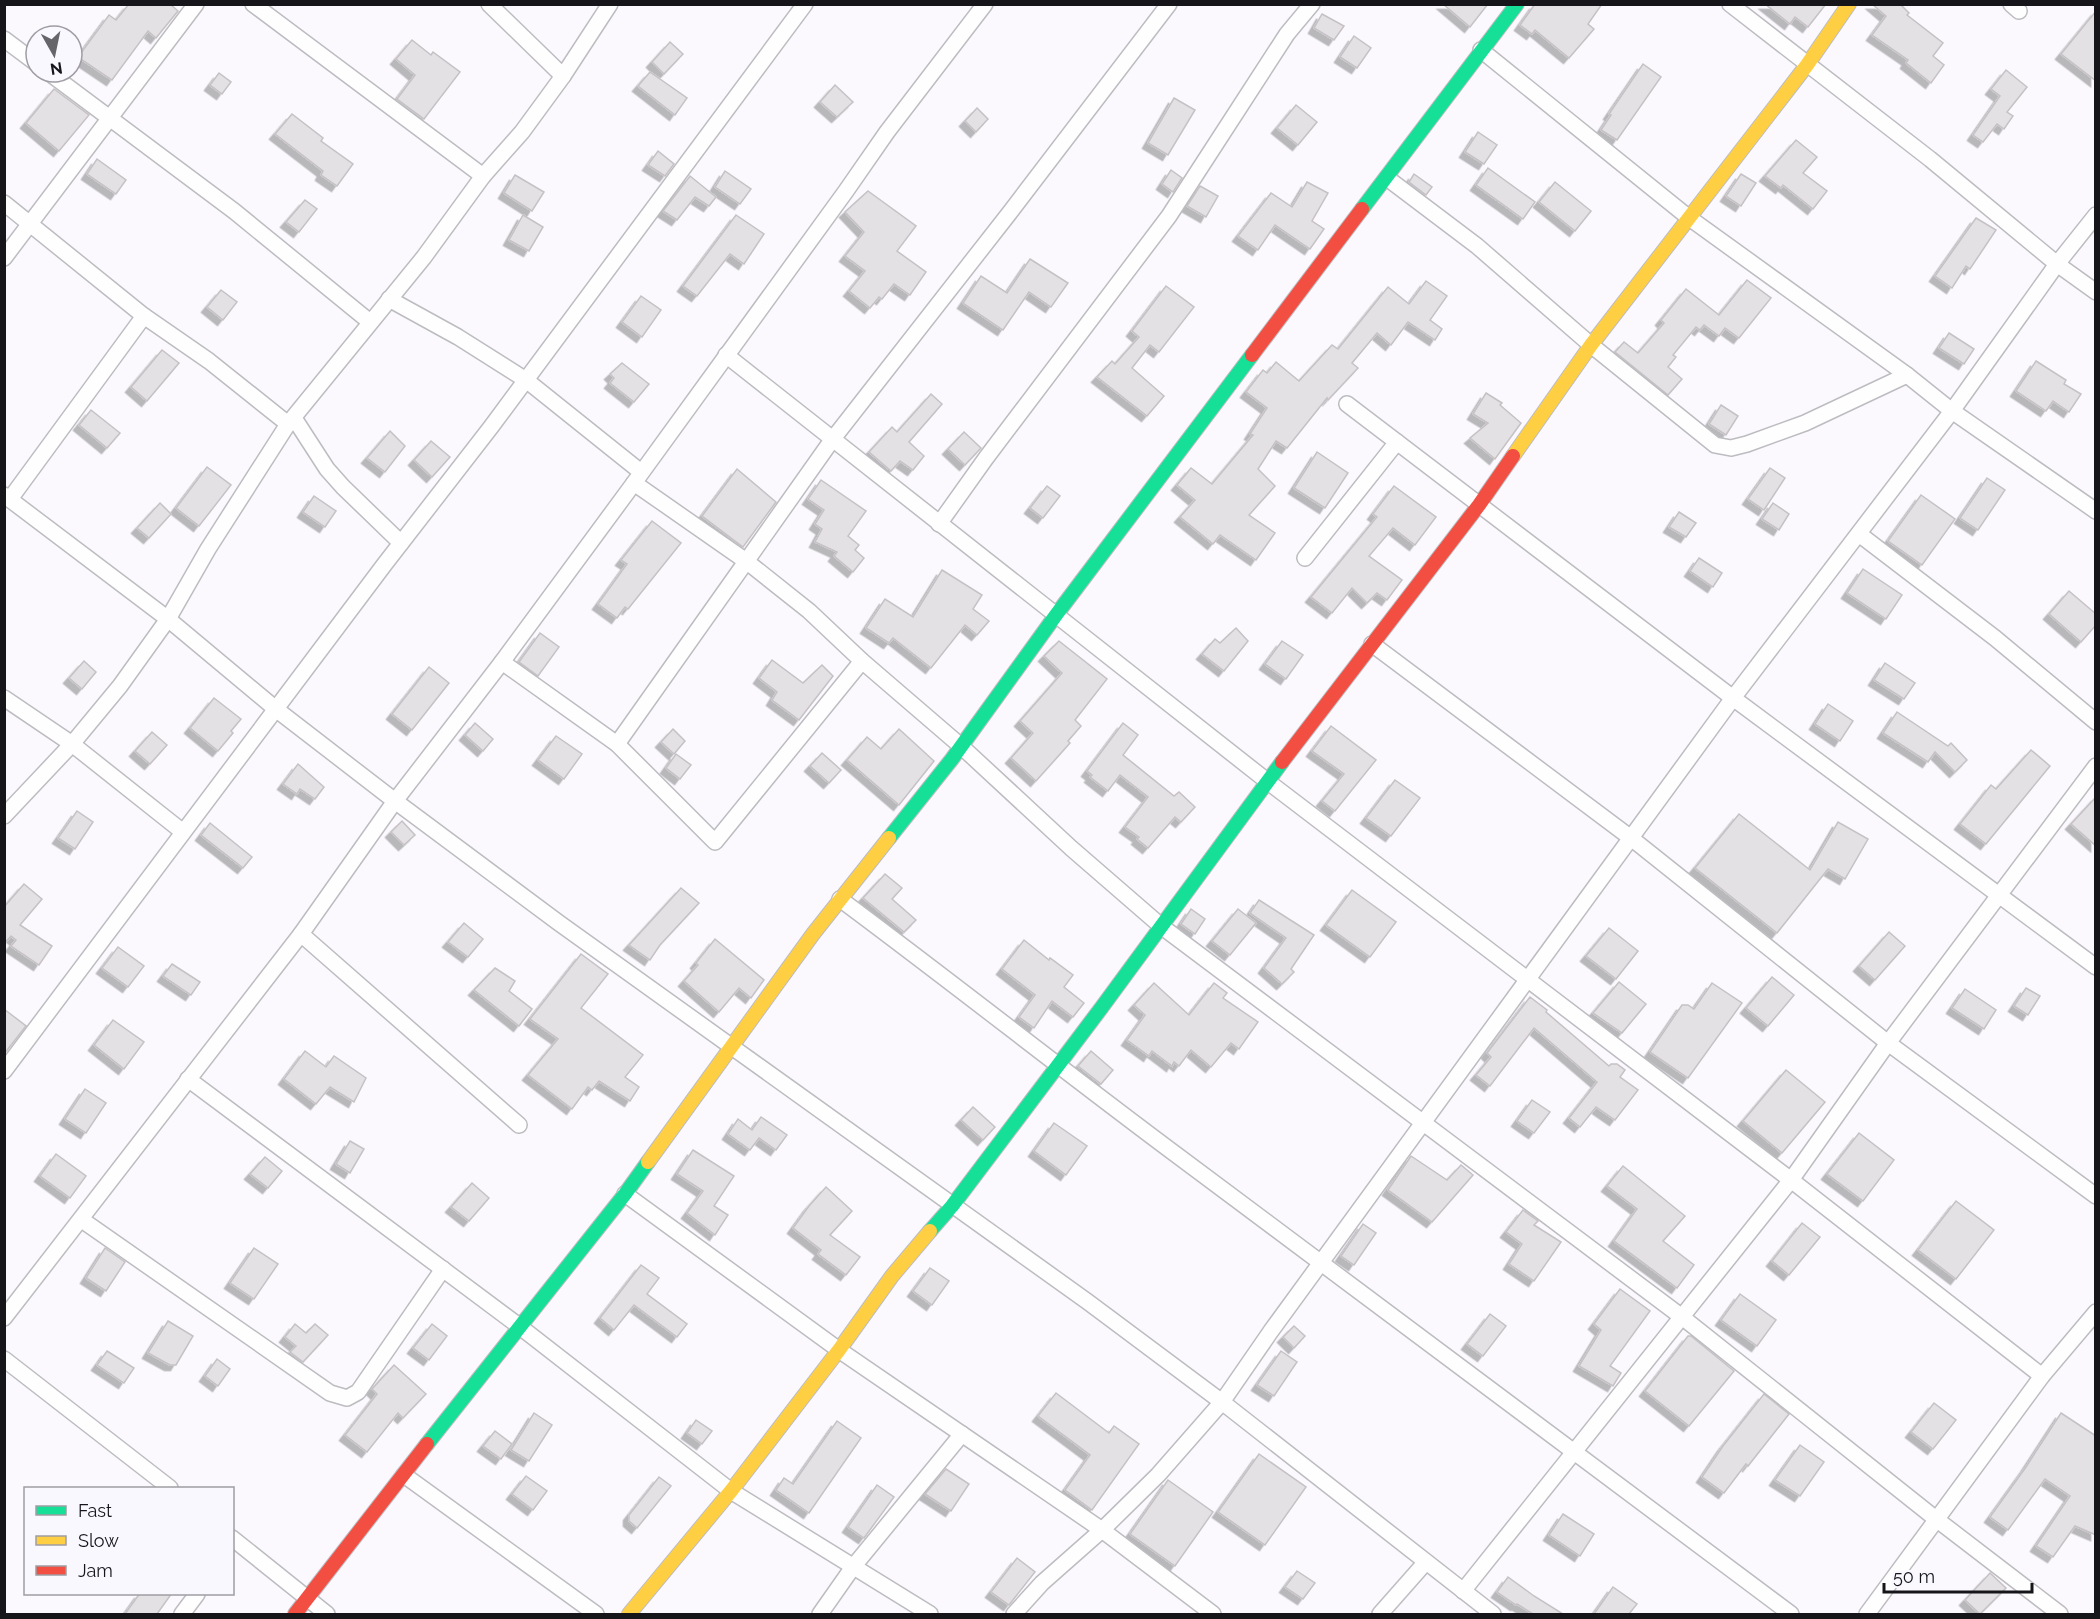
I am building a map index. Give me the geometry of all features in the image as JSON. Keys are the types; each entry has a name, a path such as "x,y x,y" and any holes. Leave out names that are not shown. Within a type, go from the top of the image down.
{"street":[{"path":"4,258 196,4"},
{"path":"253,4 483,176"},
{"path":"489,4 563,76"},
{"path":"4,816 72,744 120,686 168,619 208,549 291,421 424,257 483,176 522,132 563,76 610,4"},
{"path":"4,1071 526,380 805,4"},
{"path":"617,744 831,440 1011,211 1169,4"},
{"path":"939,524 986,458 1169,216 1287,34 1312,4"},
{"path":"296,1614 519,1326 626,1194 840,899 962,747 1056,615 1517,4"},
{"path":"1730,4 1930,159 2057,264 2096,292"},
{"path":"629,1614 731,1491 839,1350 892,1276 952,1206 1267,781 1479,505 1591,345 1807,65 1849,4"},
{"path":"7,1310 82,1220 301,933 395,801 502,662 638,478 887,132 981,6"},
{"path":"4,39 24,54"},
{"path":"1481,50 1688,217 1907,375 1952,411 2096,511"},
{"path":"64,84 234,211 370,322"},
{"path":"1387,178 1477,246 1591,345 1715,445 1731,448 1805,423 1907,375"},
{"path":"4,203 144,316 291,421 327,470 401,543"},
{"path":"1014,1614 1042,1583 1102,1530 1158,1475 1222,1402 1733,698 1952,411 2057,264 2096,214"},
{"path":"389,299 458,337 526,380 638,478 809,611 862,661 962,747 1071,848 1161,926 1682,1317 1936,1519 2060,1614"},
{"path":"144,316 7,497 168,619 277,710 395,801 559,923 1088,1302 1222,1402 1493,1614"},
{"path":"726,355 831,440 1267,781 1791,1180 2042,1376"},
{"path":"1347,404 1733,698 1997,896 2096,967"},
{"path":"1305,558 1396,441"},
{"path":"1858,534 1995,638 2096,722"},
{"path":"1372,644 1631,838 1888,1043 2096,1196"},
{"path":"502,662 617,744 715,842 862,661"},
{"path":"4,698 72,744 183,832"},
{"path":"1463,1591 1791,1180 1888,1043 2096,766"},
{"path":"840,899 955,985 1056,1065 1791,1614"},
{"path":"301,933 519,1125"},
{"path":"188,1079 519,1326 731,1491 930,1614"},
{"path":"626,1194 839,1350 1102,1530 1213,1614"},
{"path":"82,1220 330,1393 347,1398 358,1392 442,1269"},
{"path":"1867,1614 2042,1376 2096,1312"},
{"path":"4,1359 169,1487"},
{"path":"819,1614 853,1567 962,1434"},
{"path":"404,1475 596,1614"},
{"path":"234,1541 327,1614"},
{"path":"1380,1614 1425,1563"},
{"path":"182,1614 196,1595"}],"building":[{"path":"129,4 170,4 178,11 156,38 148,31 112,80 84,61 84,49 109,15 116,20"},
{"path":"1443,4 1488,4 1470,27"},
{"path":"1535,4 1602,4 1588,24 1594,29 1569,58 1535,30 1532,34 1520,25"},
{"path":"1765,4 1826,4 1808,27 1795,17 1790,24"},
{"path":"1872,4 1900,4 1909,13 1907,15 1943,43 1933,56 1944,65 1931,83 1906,63 1908,60 1872,35 1886,16"},
{"path":"2096,11 2096,81 2061,54"},
{"path":"1322,14 1344,26 1334,40 1314,28"},
{"path":"1354,36 1371,48 1357,68 1340,57"},
{"path":"412,40 431,55 433,52 460,72 424,119 397,99 415,75 396,59"},
{"path":"670,42 683,54 664,74 652,62"},
{"path":"1643,64 1661,77 1617,140 1601,130 1611,115 1609,114"},
{"path":"2006,70 2027,87 2007,112 2013,116 2004,129 1997,124 1983,142 1973,135 2000,96 1991,89"},
{"path":"650,72 687,98 675,115 638,86"},
{"path":"219,73 231,82 222,94 210,85"},
{"path":"835,85 853,102 837,117 820,102"},
{"path":"54,89 89,115 59,151 26,123"},
{"path":"1174,98 1195,110 1168,155 1148,143"},
{"path":"1296,105 1317,122 1298,145 1277,128"},
{"path":"977,108 988,119 976,132 965,121"},
{"path":"292,114 323,138 321,141 353,164 337,186 321,175 323,171 275,134"},
{"path":"1478,132 1497,145 1484,164 1465,152"},
{"path":"1796,140 1817,157 1803,173 1827,191 1813,209 1783,185 1781,188 1765,176"},
{"path":"658,151 674,164 665,176 648,165"},
{"path":"97,159 126,180 116,194 87,174"},
{"path":"1488,168 1535,202 1523,219 1476,185"},
{"path":"1171,170 1182,178 1173,192 1162,184"},
{"path":"725,171 751,189 740,204 715,187"},
{"path":"1414,174 1432,187 1426,195 1409,182"},
{"path":"1741,174 1756,183 1741,206 1726,196"},
{"path":"515,175 544,192 532,211 504,193"},
{"path":"690,176 716,197 709,206 695,197 677,220 663,211"},
{"path":"1307,182 1328,193 1312,221 1324,229 1310,249 1275,225 1258,250 1238,236 1271,193 1292,207"},
{"path":"1555,182 1591,211 1575,231 1539,202"},
{"path":"1200,186 1218,196 1206,217 1187,206"},
{"path":"868,191 916,226 897,251 926,272 910,295 894,284 882,299 879,297 870,308 849,291 865,271 845,256 864,232 845,212"},
{"path":"305,200 317,209 299,232 286,222"},
{"path":"523,215 543,227 529,251 509,240"},
{"path":"736,215 764,234 744,264 730,254 697,296 683,286"},
{"path":"1976,218 1996,230 1970,269 1966,266 1952,288 1935,276"},
{"path":"1030,259 1068,283 1051,307 1029,292 1003,330 963,303 981,276 1007,293"},
{"path":"1747,280 1771,298 1739,338 1725,328 1719,336 1704,325 1700,330 1696,327 1673,355 1676,357 1668,367 1682,379 1668,395 1615,352 1624,342 1638,353 1664,323 1661,320 1686,289 1719,315"},
{"path":"1426,281 1447,296 1430,320 1442,329 1435,340 1408,322 1391,345 1377,333 1352,363 1358,368 1328,400 1327,398 1287,448 1276,441 1258,469 1275,486 1249,515 1275,533 1256,560 1220,535 1213,544 1180,517 1195,500 1177,485 1191,468 1212,484 1253,435 1250,434 1267,408 1246,392 1263,370 1267,373 1276,362 1299,381 1332,345 1338,349 1388,287 1409,304"},
{"path":"1166,286 1194,307 1159,352 1150,345 1132,368 1164,396 1147,416 1097,377 1112,361 1115,364 1139,337 1132,331"},
{"path":"221,290 237,302 223,320 207,307"},
{"path":"641,296 661,310 642,337 622,322"},
{"path":"1949,333 1974,349 1964,364 1939,348"},
{"path":"162,350 179,363 147,401 131,387"},
{"path":"2036,361 2066,380 2064,384 2081,394 2069,412 2053,401 2046,411 2016,391"},
{"path":"622,363 649,384 634,402 610,383 614,378 610,374"},
{"path":"1486,393 1502,403 1500,405 1521,423 1495,459 1470,438 1488,423 1473,414"},
{"path":"931,394 942,404 909,442 924,456 913,470 900,461 891,471 869,452 892,427 897,432"},
{"path":"1721,405 1738,416 1726,435 1709,424"},
{"path":"91,410 120,433 107,448 79,425"},
{"path":"390,431 405,446 385,472 367,458"},
{"path":"964,432 981,448 965,465 948,449"},
{"path":"431,441 450,457 432,477 414,460"},
{"path":"1317,452 1348,473 1325,508 1294,488"},
{"path":"207,467 231,485 199,526 176,508"},
{"path":"1770,468 1785,478 1764,510 1748,499"},
{"path":"737,469 776,502 743,547 702,516"},
{"path":"1987,478 2005,490 1978,530 1960,518"},
{"path":"821,480 866,511 848,536 859,545 855,550 864,558 853,572 834,556 837,552 815,542 822,529 815,524 824,510 808,499"},
{"path":"1047,486 1060,496 1043,518 1030,508"},
{"path":"1394,486 1436,517 1415,545 1393,528 1369,556 1402,580 1387,600 1377,593 1367,603 1352,588 1332,613 1311,597 1377,517 1373,514"},
{"path":"1921,495 1955,519 1922,565 1888,541"},
{"path":"314,496 336,511 325,527 303,512"},
{"path":"160,503 171,514 149,538 137,528"},
{"path":"1773,503 1789,514 1779,530 1762,519"},
{"path":"1679,512 1696,523 1686,537 1669,527"},
{"path":"652,521 681,543 628,609 625,607 617,618 598,604 627,564 621,560"},
{"path":"1699,558 1722,573 1713,587 1690,571"},
{"path":"1863,569 1902,595 1886,619 1847,593"},
{"path":"942,570 982,595 973,609 989,621 977,635 965,625 931,668 893,638 889,643 866,628 885,599 913,617"},
{"path":"2069,591 2096,614 2096,625 2081,642 2049,614"},
{"path":"1236,628 1248,641 1224,671 1202,654 1215,639 1220,643"},
{"path":"540,633 559,647 538,676 519,662"},
{"path":"1059,641 1107,679 1075,720 1081,726 1068,741 1070,743 1036,781 1011,758 1033,733 1020,721 1062,673 1044,656"},
{"path":"1282,641 1303,655 1286,679 1265,664"},
{"path":"772,660 803,683 822,665 833,676 799,720 772,700 777,692 759,678"},
{"path":"84,661 96,672 82,689 69,678"},
{"path":"1885,663 1915,683 1904,699 1874,680"},
{"path":"429,667 449,683 412,730 392,714"},
{"path":"214,698 241,719 218,751 190,728"},
{"path":"1828,704 1853,721 1840,741 1815,724"},
{"path":"1897,712 1948,746 1951,743 1967,760 1955,772 1935,752 1928,762 1883,733"},
{"path":"475,723 493,739 483,751 465,735"},
{"path":"1123,723 1138,735 1123,755 1174,796 1179,792 1195,807 1181,822 1175,817 1148,848 1137,839 1139,837 1125,827 1148,797 1120,775 1108,791 1090,777 1092,775 1087,771"},
{"path":"1331,726 1376,760 1335,811 1322,801 1344,774 1312,751"},
{"path":"673,729 685,741 674,754 661,742"},
{"path":"899,729 934,761 899,805 847,760 867,737 881,749"},
{"path":"152,732 167,745 150,764 135,751"},
{"path":"556,736 582,754 564,779 538,760"},
{"path":"2031,750 2050,766 1986,844 1960,824 1991,785 1996,789"},
{"path":"822,753 841,770 829,783 810,766"},
{"path":"676,754 691,765 680,779 666,768"},
{"path":"298,764 324,787 315,799 300,789 297,794 283,784"},
{"path":"1395,780 1420,798 1391,836 1366,818"},
{"path":"2096,797 2096,846 2071,824"},
{"path":"77,811 93,822 75,849 58,838"},
{"path":"1739,814 1810,870 1838,822 1868,839 1845,879 1828,869 1777,933 1695,868"},
{"path":"402,821 415,835 404,845 391,832"},
{"path":"210,823 252,857 243,868 201,835"},
{"path":"885,874 902,888 892,899 916,920 904,932 863,898"},
{"path":"24,884 42,899 20,925 52,946 39,965 11,946 16,940 11,936 4,944 4,907"},
{"path":"681,888 699,903 660,945 650,960 629,945"},
{"path":"1352,890 1396,922 1370,957 1326,925"},
{"path":"1259,900 1314,935 1291,969 1294,972 1282,984 1264,968 1286,938 1250,913"},
{"path":"1191,909 1205,919 1195,934 1181,924"},
{"path":"1238,909 1256,923 1230,955 1212,941"},
{"path":"464,923 483,939 468,957 448,942"},
{"path":"1609,928 1638,951 1616,979 1586,956"},
{"path":"1889,932 1905,946 1875,980 1859,966"},
{"path":"715,939 764,980 751,998 739,988 719,1012 684,981"},
{"path":"1024,940 1073,975 1064,987 1084,1003 1073,1017 1052,1001 1034,1028 1019,1017 1035,995 1002,969"},
{"path":"118,947 144,966 128,987 102,968"},
{"path":"581,954 608,974 581,1008 643,1055 625,1077 639,1087 630,1101 599,1081 592,1090 588,1087 572,1109 528,1075 558,1039 530,1019"},
{"path":"172,964 200,982 191,995 163,976"},
{"path":"495,968 515,981 509,991 532,1009 519,1026 474,990"},
{"path":"1772,977 1794,995 1768,1026 1746,1008"},
{"path":"1619,982 1646,1004 1622,1033 1593,1013"},
{"path":"1154,983 1189,1015 1214,983 1227,993 1223,998 1258,1022 1239,1049 1231,1043 1211,1067 1191,1050 1179,1066 1174,1062 1172,1066 1152,1051 1149,1056 1127,1040 1145,1015 1134,1005"},
{"path":"1712,983 1742,1003 1688,1078 1650,1052 1682,1005 1688,1005 1694,1009"},
{"path":"2026,988 2040,996 2028,1015 2014,1006"},
{"path":"1965,989 1996,1010 1984,1029 1952,1008"},
{"path":"1530,997 1609,1066 1617,1064 1625,1070 1620,1077 1638,1090 1615,1120 1596,1107 1580,1127 1569,1118 1597,1082 1534,1028 1490,1086 1476,1075 1491,1057 1487,1053"},
{"path":"4,1009 26,1026 4,1054"},
{"path":"113,1020 144,1042 124,1069 94,1045"},
{"path":"305,1051 326,1067 334,1056 366,1078 354,1102 330,1087 316,1104 284,1079"},
{"path":"1091,1051 1113,1070 1101,1084 1078,1066"},
{"path":"1786,1070 1825,1102 1782,1153 1743,1121"},
{"path":"85,1089 106,1103 86,1133 65,1119"},
{"path":"1532,1100 1550,1112 1534,1133 1517,1121"},
{"path":"973,1107 995,1127 983,1140 961,1120"},
{"path":"761,1117 787,1135 776,1150 759,1138 750,1150 728,1134 738,1119 752,1130"},
{"path":"1054,1123 1087,1146 1066,1175 1034,1151"},
{"path":"1859,1133 1894,1160 1863,1201 1827,1174"},
{"path":"350,1141 364,1149 350,1173 336,1164"},
{"path":"693,1150 734,1176 714,1206 728,1215 715,1235 687,1213 703,1191 677,1174"},
{"path":"56,1154 86,1176 70,1198 40,1176"},
{"path":"1411,1156 1447,1180 1461,1165 1473,1175 1432,1222 1388,1190"},
{"path":"265,1157 282,1171 268,1188 250,1174"},
{"path":"1623,1166 1685,1216 1663,1241 1694,1265 1677,1288 1614,1241 1637,1209 1607,1186"},
{"path":"472,1183 489,1198 469,1221 451,1207"},
{"path":"826,1187 852,1211 830,1235 860,1257 846,1275 818,1254 821,1250 793,1228"},
{"path":"1956,1201 1994,1230 1956,1279 1918,1250"},
{"path":"1523,1210 1538,1221 1534,1225 1561,1242 1534,1281 1509,1264 1522,1244 1506,1232"},
{"path":"1802,1223 1820,1237 1789,1275 1772,1261"},
{"path":"1363,1224 1376,1233 1354,1265 1341,1256"},
{"path":"105,1248 125,1262 106,1291 86,1278"},
{"path":"254,1248 278,1264 254,1299 230,1283"},
{"path":"641,1265 659,1278 647,1294 687,1324 677,1337 634,1305 614,1330 600,1318"},
{"path":"930,1268 949,1281 932,1305 913,1291"},
{"path":"1620,1289 1650,1311 1610,1366 1621,1373 1613,1386 1579,1366 1601,1330 1594,1324"},
{"path":"1740,1294 1776,1320 1757,1346 1721,1320"},
{"path":"1490,1314 1506,1326 1483,1356 1467,1344"},
{"path":"168,1321 193,1336 176,1365 170,1365 148,1353"},
{"path":"295,1324 306,1333 315,1324 328,1335 303,1362 290,1352 296,1346 285,1337"},
{"path":"432,1324 447,1336 429,1360 413,1348"},
{"path":"1294,1326 1305,1336 1294,1348 1283,1337"},
{"path":"1688,1336 1691,1336 1734,1371 1689,1426 1645,1391"},
{"path":"107,1351 134,1368 124,1383 97,1365"},
{"path":"1281,1351 1297,1362 1274,1396 1257,1385"},
{"path":"217,1359 230,1369 218,1386 205,1376"},
{"path":"394,1365 426,1394 403,1418 398,1413 367,1452 345,1435 377,1394 372,1389"},
{"path":"1056,1393 1109,1433 1114,1426 1139,1444 1092,1510 1065,1490 1090,1455 1038,1416"},
{"path":"1764,1394 1789,1414 1724,1493 1702,1477"},
{"path":"1934,1403 1956,1420 1933,1449 1911,1432"},
{"path":"534,1413 552,1425 529,1461 511,1450"},
{"path":"2061,1413 2096,1436 2096,1535 2075,1526 2053,1557 2036,1546 2070,1496 2045,1479 2008,1530 1990,1517"},
{"path":"696,1420 712,1431 702,1444 687,1433"},
{"path":"837,1421 861,1438 809,1513 776,1490 784,1478 793,1484"},
{"path":"495,1431 512,1444 501,1459 483,1446"},
{"path":"1800,1445 1824,1462 1800,1496 1775,1480"},
{"path":"1259,1454 1306,1487 1265,1545 1218,1512"},
{"path":"946,1469 969,1484 951,1511 925,1494"},
{"path":"526,1476 547,1491 533,1510 512,1494"},
{"path":"659,1477 671,1486 637,1528 629,1521 629,1515"},
{"path":"1168,1480 1213,1512 1175,1566 1130,1534"},
{"path":"877,1485 894,1497 864,1538 848,1527"},
{"path":"1563,1514 1594,1534 1580,1556 1549,1535"},
{"path":"1017,1558 1035,1572 1009,1605 991,1592"},
{"path":"1297,1571 1315,1583 1303,1599 1285,1587"},
{"path":"1990,1573 2006,1588 1980,1614 1965,1600"},
{"path":"1508,1577 1563,1614 1533,1614 1516,1605 1497,1592"},
{"path":"1613,1587 1637,1604 1629,1614 1594,1614"},
{"path":"139,1595 171,1595 157,1614 125,1614"}],"traffic: fast":[{"path":"1362,209 1517,4"},
{"path":"889,838 952,759 1056,615 1252,355"},
{"path":"930,1231 952,1206 1102,1007 1282,762"},
{"path":"427,1444 648,1162"}],"traffic: slow":[{"path":"1513,456 1591,345 1807,65 1849,4"},
{"path":"648,1162 813,934 889,838"},
{"path":"629,1614 731,1491 839,1350 892,1276 930,1231"}],"traffic: jam":[{"path":"1252,355 1362,209"},
{"path":"1282,762 1479,505 1513,456"},
{"path":"295,1614 427,1444"}]}
